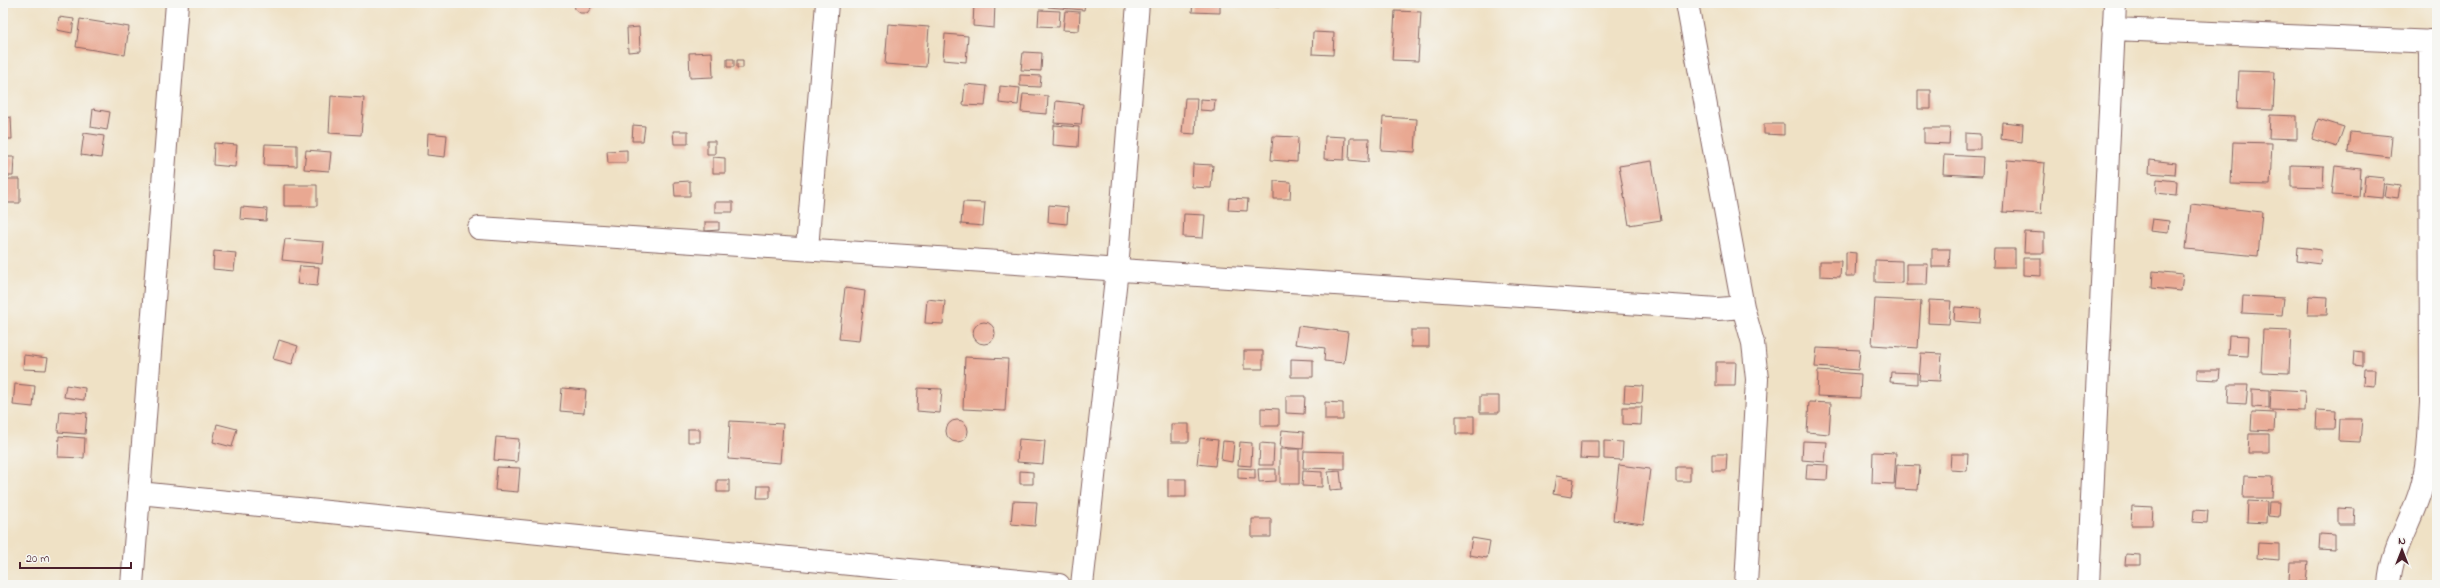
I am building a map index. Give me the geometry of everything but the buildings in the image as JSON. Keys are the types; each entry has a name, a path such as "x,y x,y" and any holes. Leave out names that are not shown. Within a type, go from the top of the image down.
{"street":[{"path":"132,585 177,3"},
{"path":"807,249 827,3"},
{"path":"1082,585 1117,269 1138,3"},
{"path":"1687,3 1743,307 1753,344 1756,379 1746,585"},
{"path":"2088,585 2115,3"},
{"path":"2113,29 2434,42 2431,404 2428,448 2420,492 2393,556 2389,585"},
{"path":"479,228 1718,309 1743,307"},
{"path":"139,493 1059,585"}]}
